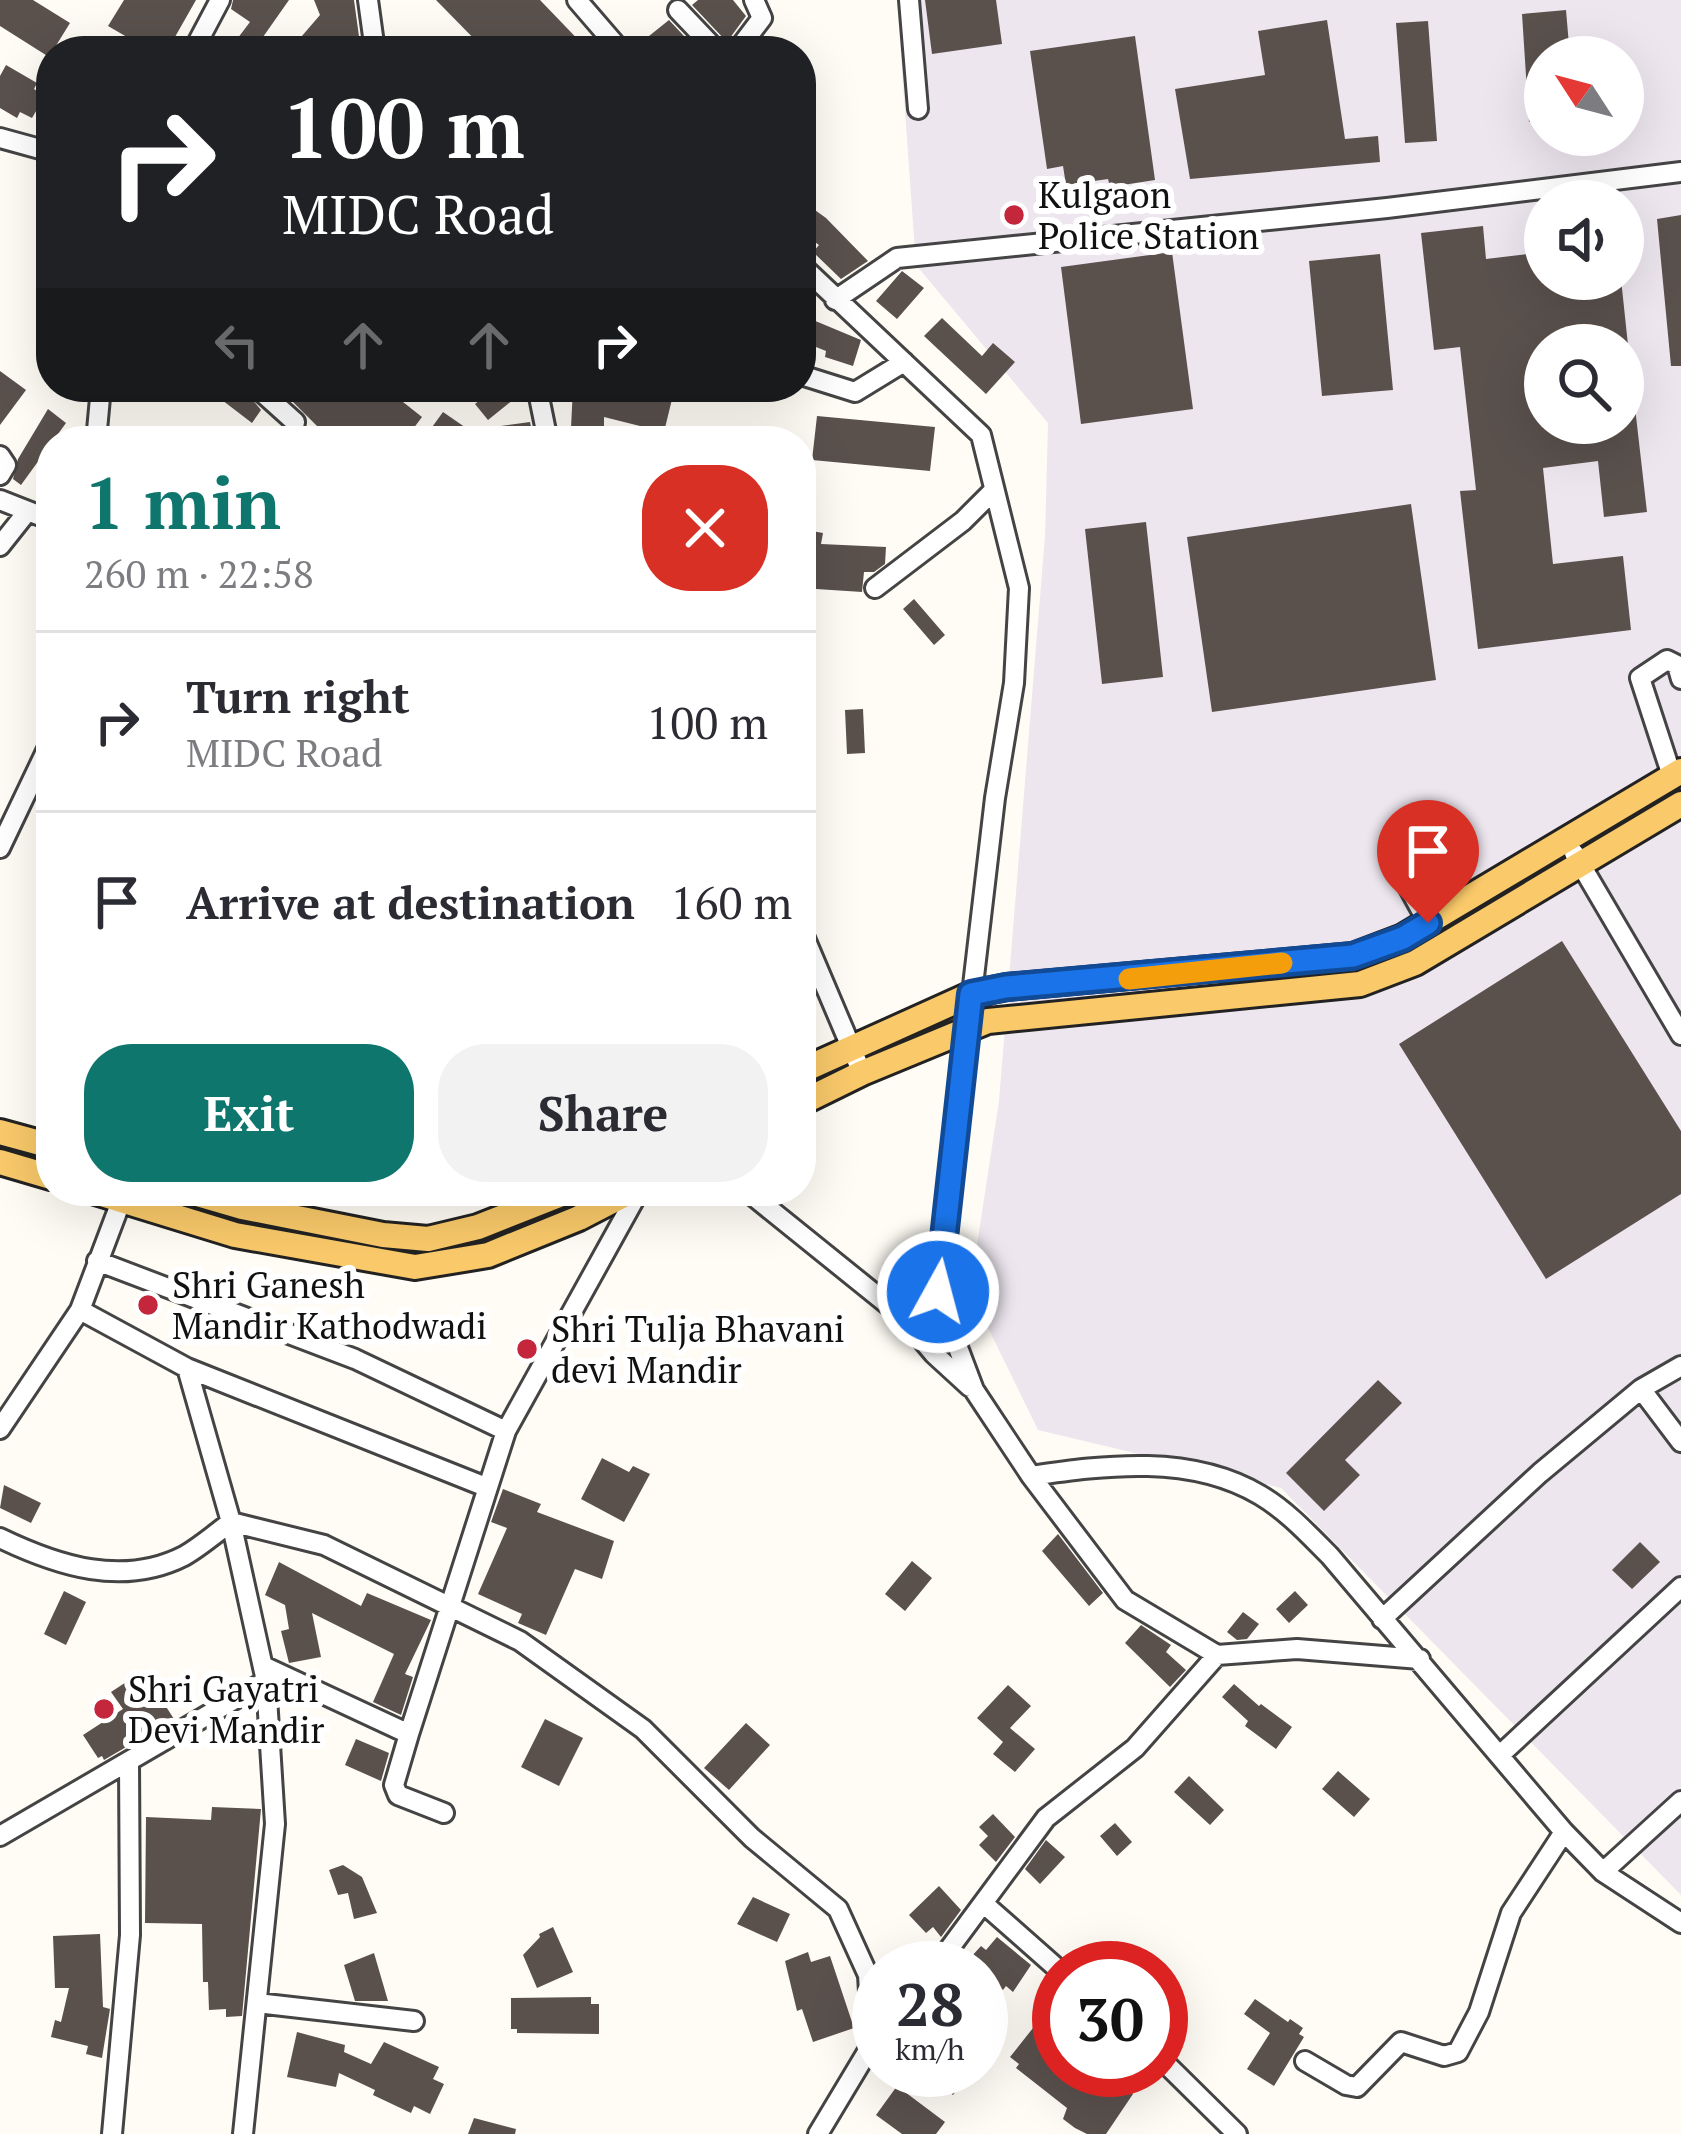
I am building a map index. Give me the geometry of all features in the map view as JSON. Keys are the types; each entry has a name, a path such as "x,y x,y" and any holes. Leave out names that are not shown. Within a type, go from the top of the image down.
{"main road":[{"path":"816,1064 971,994 1353,956 1403,938 1677,774"},
{"path":"816,1095 988,1021 1360,984 1415,963 1681,804"},
{"path":"1145,976 1147,1005"},
{"path":"0,1132 36,1142"},
{"path":"0,1162 36,1173"},
{"path":"152,1206 235,1235 415,1267 488,1255 604,1206"},
{"path":"236,1206 383,1235 428,1239 478,1227 527,1206"}],"street":[{"path":"201,36 220,0"},
{"path":"368,0 374,36"},
{"path":"749,36 762,19 754,0"},
{"path":"909,0 919,109"},
{"path":"579,1 608,36"},
{"path":"678,10 703,36"},
{"path":"0,138 36,148"},
{"path":"835,300 897,258 1388,208 1681,172"},
{"path":"816,280 980,435 1019,588 1014,683 994,798 938,1292 974,1390 1031,1476 1126,1600 1216,1655 1297,1649 1420,1659"},
{"path":"816,380 855,392 904,362"},
{"path":"273,402 294,426"},
{"path":"0,456 6,464 0,476"},
{"path":"875,588 963,521 994,490"},
{"path":"0,500 36,515"},
{"path":"0,546 27,512"},
{"path":"1677,774 1640,678 1667,660 1677,664 1681,679"},
{"path":"0,848 36,772"},
{"path":"1429,837 1438,853 1436,868 1456,907"},
{"path":"1566,840 1681,1035"},
{"path":"1404,879 1428,923"},
{"path":"816,966 862,1072"},
{"path":"0,1430 80,1310 119,1206"},
{"path":"444,1813 398,1795 394,1785 506,1432 627,1206"},
{"path":"766,1206 902,1316 974,1390"},
{"path":"97,1261 355,1359 506,1432"},
{"path":"80,1310 187,1368 487,1487"},
{"path":"1382,1619 1540,1472 1641,1389 1681,1366"},
{"path":"187,1368 231,1522 265,1673 275,1824 243,2134"},
{"path":"1641,1389 1681,1442"},
{"path":"1031,1476 1143,1465 1189,1470 1259,1494 1294,1520 1603,1872 1681,1924"},
{"path":"0,1538 83,1569 136,1573 185,1555 231,1522 324,1545 520,1642 644,1729 752,1838 838,1909 853,1941"},
{"path":"1500,1755 1681,1587"},
{"path":"954,1941 1046,1818 1135,1748 1216,1655"},
{"path":"265,1673 410,1734"},
{"path":"0,1836 129,1762 265,1673"},
{"path":"112,2134 130,1935 129,1762"},
{"path":"1603,1872 1681,1801"},
{"path":"1305,2061 1352,2087 1361,2084 1401,2042 1444,2056 1459,2052 1472,2031 1511,1913 1564,1832"},
{"path":"982,1903 1032,1947"},
{"path":"257,2003 414,2021"},
{"path":"818,2134 852,2079"},
{"path":"1188,2086 1237,2134"}],"shaded area":[{"path":"897,0 1681,0 1681,1895 1281,1488 1038,1430 970,1291 999,1101 1045,536 1048,423 916,265"}],"building":[{"path":"0,0 33,0 70,23 62,36 36,36 36,49 0,26"},
{"path":"124,0 196,0 176,36 125,36 108,26"},
{"path":"233,0 289,0 264,36 239,36 250,22 231,9"},
{"path":"314,0 354,0 359,36 302,36 320,15"},
{"path":"436,0 540,0 575,36 471,36"},
{"path":"698,0 733,0 746,16 731,36 721,36 692,5"},
{"path":"925,0 996,0 1002,44 932,54"},
{"path":"1566,10 1568,36 1524,36 1524,45 1522,14"},
{"path":"669,20 684,36 649,36"},
{"path":"1327,20 1345,139 1378,136 1380,162 1190,179 1175,89 1265,75 1258,31"},
{"path":"1428,21 1437,141 1405,143 1396,23"},
{"path":"1135,36 1155,180 1110,187 1108,179 1066,185 1063,166 1047,169 1030,51"},
{"path":"6,65 36,82 32,118 20,112 17,118 0,108 0,76"},
{"path":"816,211 868,261 841,279 816,255"},
{"path":"1681,215 1681,366 1671,366 1657,219"},
{"path":"1483,226 1486,259 1524,254 1524,300 1623,300 1626,324 1524,324 1524,444 1639,444 1647,512 1604,517 1598,461 1543,468 1553,564 1623,556 1631,630 1478,649 1460,491 1476,490 1460,347 1434,350 1421,233"},
{"path":"1172,252 1193,409 1081,424 1061,267"},
{"path":"1380,254 1393,390 1322,396 1309,261"},
{"path":"902,271 924,288 897,319 876,301"},
{"path":"942,318 982,356 993,343 1015,362 986,394 924,336"},
{"path":"816,321 861,340 853,366 825,357 826,351 816,347"},
{"path":"0,371 26,390 0,425"},
{"path":"225,402 254,402 261,410 252,423"},
{"path":"293,402 403,402 422,417 415,426 317,426"},
{"path":"477,402 510,402 488,420"},
{"path":"572,402 671,402 665,426 640,426 604,417 604,426 571,426"},
{"path":"48,409 66,423 64,426 38,426"},
{"path":"443,412 463,426 433,426"},
{"path":"817,416 935,427 930,471 816,460"},
{"path":"36,429 36,464 21,485 13,479 18,459"},
{"path":"1411,504 1436,680 1212,712 1187,537"},
{"path":"1146,522 1163,677 1102,684 1085,529"},
{"path":"816,532 823,533 821,544 886,547 885,564 864,572 862,592 816,589"},
{"path":"914,599 945,635 934,645 903,609"},
{"path":"863,709 865,753 847,754 845,710"},
{"path":"1562,941 1681,1131 1681,1194 1546,1279 1399,1044"},
{"path":"1378,1380 1402,1403 1345,1460 1360,1475 1324,1511 1286,1473"},
{"path":"602,1458 629,1472 633,1466 650,1474 624,1522 581,1499"},
{"path":"4,1485 41,1503 31,1523 0,1508"},
{"path":"503,1489 541,1504 537,1512 614,1541 602,1579 575,1569 546,1635 518,1623 522,1614 478,1594 507,1528 491,1522"},
{"path":"1058,1534 1103,1593 1089,1606 1042,1551"},
{"path":"1640,1542 1660,1562 1632,1589 1612,1570"},
{"path":"912,1561 932,1578 905,1611 885,1594"},
{"path":"279,1562 361,1606 367,1593 431,1620 405,1674 413,1677 401,1715 373,1702 394,1654 312,1613 321,1657 289,1663 281,1631 289,1629 285,1605 265,1595"},
{"path":"64,1591 86,1602 66,1645 44,1634"},
{"path":"1295,1591 1308,1605 1289,1623 1276,1609"},
{"path":"1243,1612 1259,1624 1247,1639 1237,1640 1227,1632"},
{"path":"1141,1625 1171,1645 1166,1652 1186,1670 1170,1687 1125,1643"},
{"path":"143,1671 174,1719 104,1760 98,1758 83,1735 123,1709 111,1692"},
{"path":"1234,1684 1292,1727 1276,1749 1245,1726 1248,1721 1222,1697"},
{"path":"1008,1685 1031,1706 1010,1728 1035,1749 1015,1772 993,1754 1003,1742 977,1718"},
{"path":"545,1719 583,1738 559,1786 521,1767"},
{"path":"746,1723 770,1745 729,1790 704,1768"},
{"path":"356,1739 389,1753 381,1781 345,1765"},
{"path":"1338,1771 1370,1799 1354,1817 1322,1789"},
{"path":"1189,1776 1224,1810 1210,1825 1174,1792"},
{"path":"212,1807 261,1809 242,2016 226,2017 226,2009 209,2010 208,1982 203,1982 202,1924 145,1923 146,1817 211,1820"},
{"path":"993,1814 1015,1837 996,1862 979,1845 988,1836 979,1827"},
{"path":"1115,1823 1132,1842 1117,1856 1100,1836"},
{"path":"1046,1840 1065,1857 1040,1884 1025,1869"},
{"path":"343,1865 362,1877 377,1913 354,1919 348,1893 338,1895 329,1870"},
{"path":"939,1886 961,1910 941,1937 933,1927 926,1933 909,1915"},
{"path":"753,1897 790,1914 777,1942 737,1924"},
{"path":"553,1927 573,1972 537,1988 523,1955 539,1934"},
{"path":"100,1934 103,2007 110,2009 102,2058 86,2054 88,2046 51,2037 55,2020 61,2022 69,1988 55,1988 53,1936"},
{"path":"1008,1946 1031,1965 1013,1992 1008,1988"},
{"path":"808,1952 811,1962 830,1956 852,2029 813,2042 802,2009 797,2011 785,1961"},
{"path":"374,1953 388,2001 355,2001 344,1965"},
{"path":"591,1997 591,2004 599,2004 599,2034 517,2033 511,2029 511,1998"},
{"path":"1255,1999 1303,2028 1299,2034 1304,2037 1274,2086 1247,2069 1270,2033 1244,2014"},
{"path":"1032,2029 1032,2081 1010,2057"},
{"path":"297,2032 345,2045 344,2052 371,2064 384,2042 439,2067 433,2079 444,2084 430,2114 414,2106 411,2113 339,2073 336,2087 287,2077"},
{"path":"889,2097 912,2097 945,2122 936,2134 902,2134 876,2115"},
{"path":"1053,2097 1131,2097 1106,2134 1087,2134 1075,2128 1063,2119 1067,2108"},
{"path":"474,2118 516,2129 515,2134 468,2134"}],"slow traffic":[{"path":"1129,979 1282,963"}],"place":[{"name":"Kulgaon Police Station","path":"1014,215"},
{"name":"Shri Ganesh Mandir Kathodwadi","path":"148,1305"},
{"name":"Shri Tulja Bhavani devi Mandir","path":"527,1349"},
{"name":"Shri Gayatri Devi Mandir","path":"104,1709"}],"route":[{"path":"938,1292 971,994 1353,956 1403,938 1428,923"}]}
